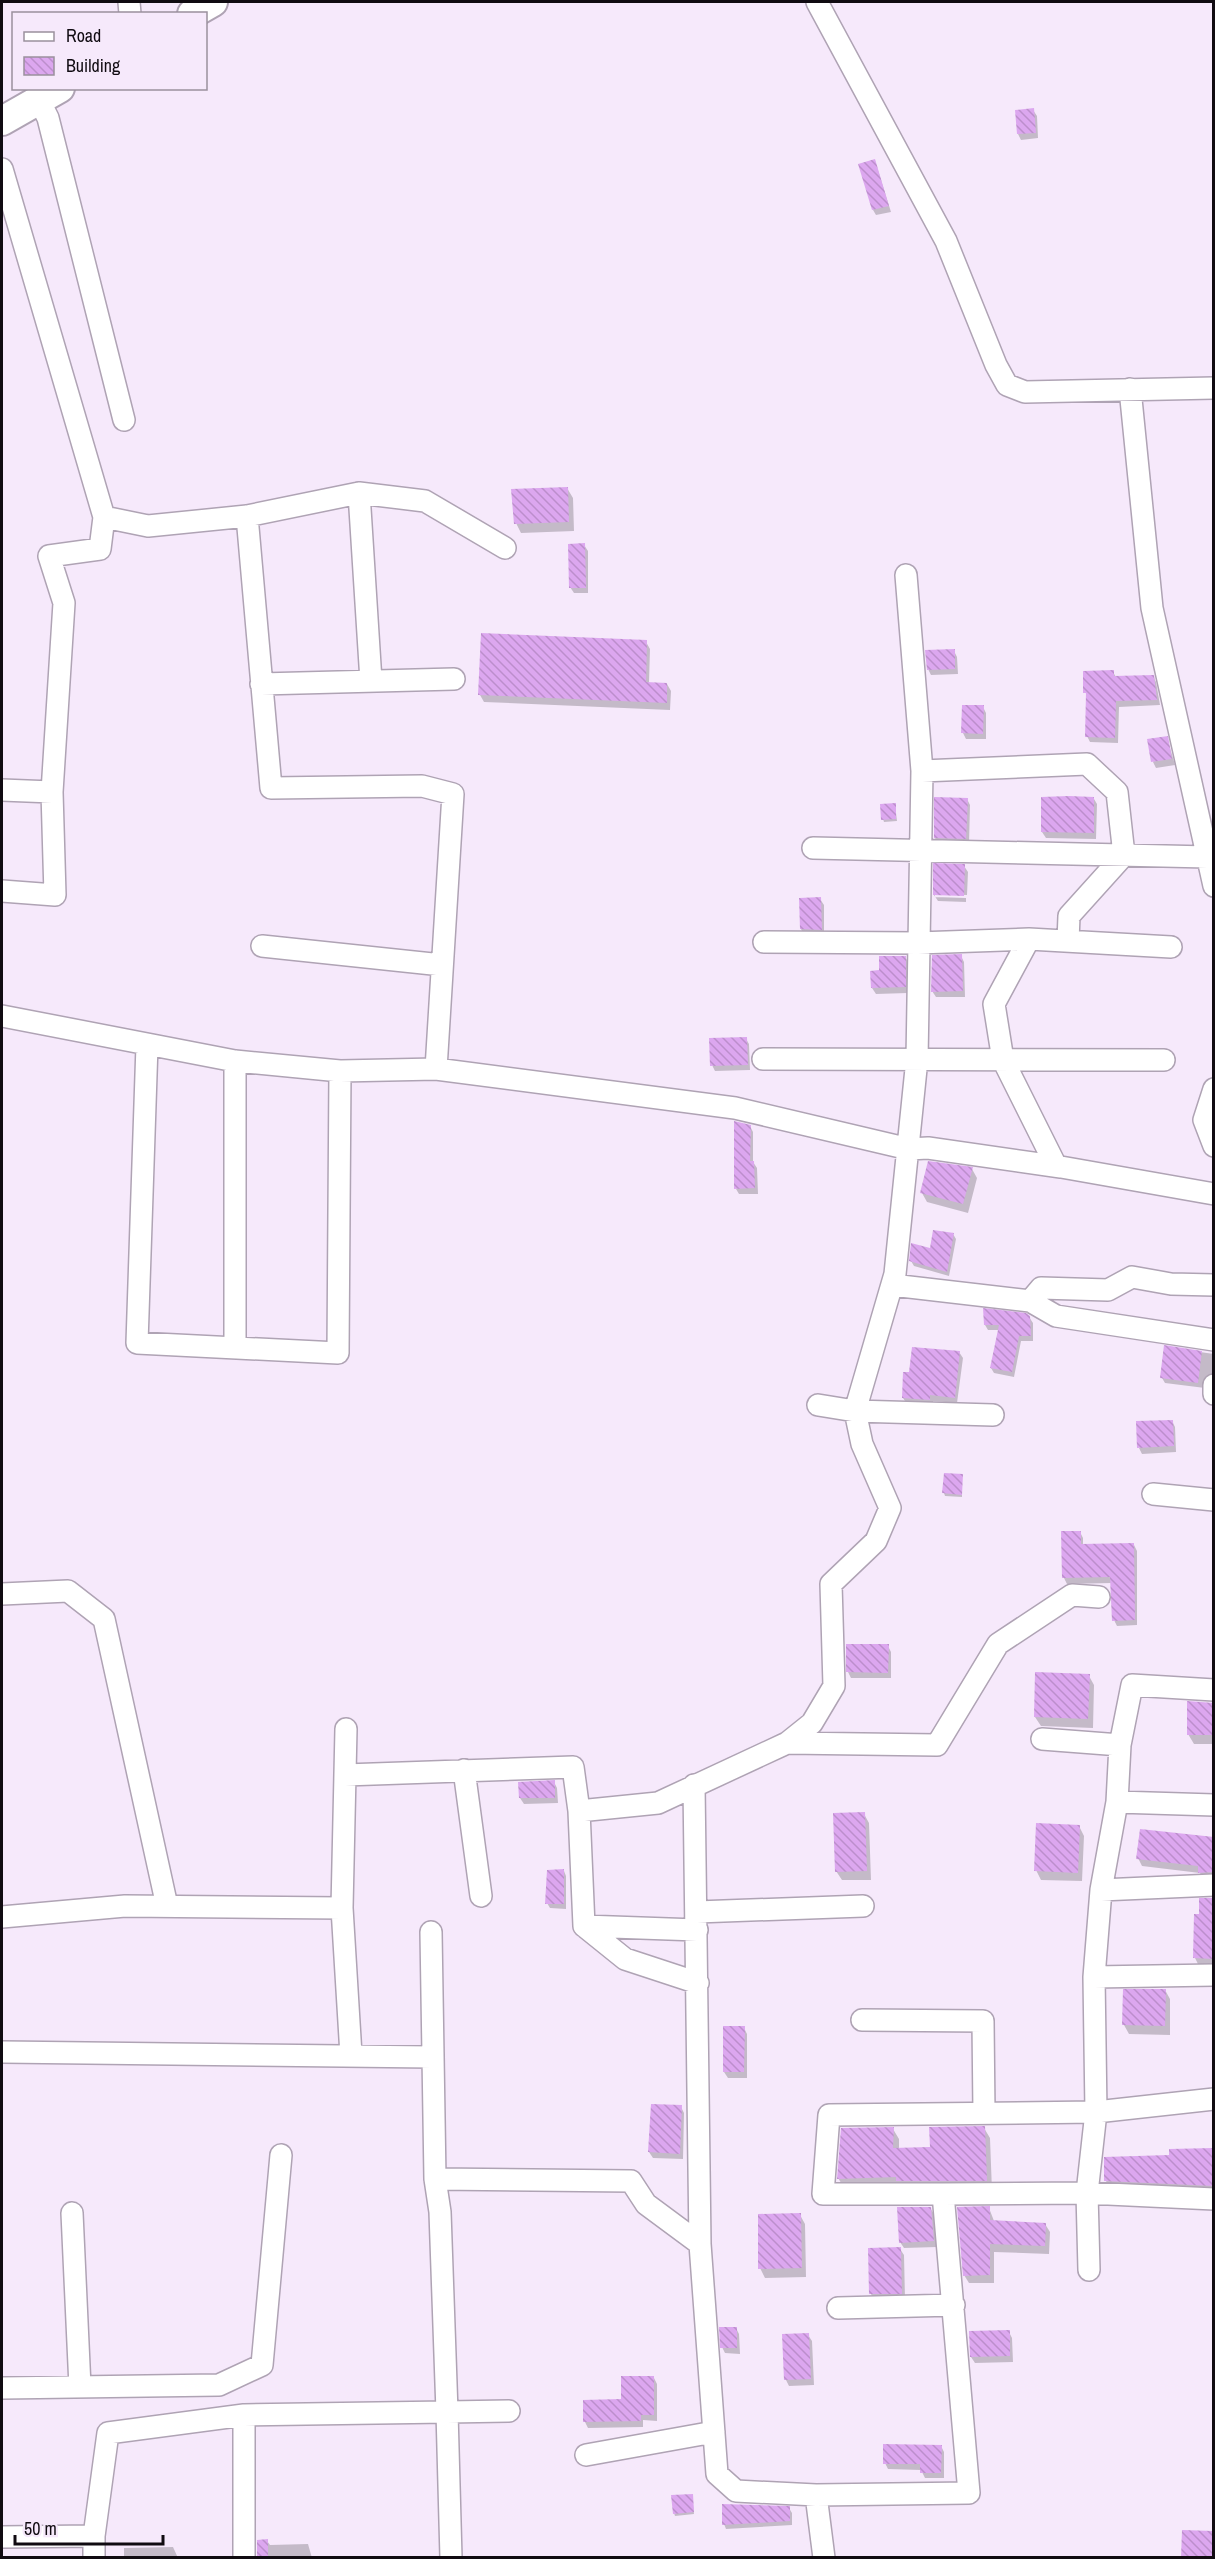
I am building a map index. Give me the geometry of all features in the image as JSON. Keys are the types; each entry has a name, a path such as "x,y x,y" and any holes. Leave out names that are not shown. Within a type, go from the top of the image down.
{"main road":[{"path":"196,12 213,2"},
{"path":"2,121 50,94"}],"street":[{"path":"817,2 946,241 996,365 1007,385 1025,392 1214,388"},
{"path":"50,94 48,118 124,420"},
{"path":"2,169 104,517 100,549 49,556 64,603 52,792 55,895 2,891"},
{"path":"1130,389 1152,608 1214,886"},
{"path":"104,517 148,526 247,516 359,493 425,501 505,548"},
{"path":"359,493 371,681"},
{"path":"247,516 271,788 422,786 453,794 436,1069"},
{"path":"579,1811 658,1803 787,1743 812,1723 834,1686 831,1584 876,1541 890,1508 862,1444 855,1411 892,1285 909,1149 917,1059 922,771 906,575"},
{"path":"261,684 454,679"},
{"path":"922,771 1087,764 1117,792 1124,855 1070,916 1068,941"},
{"path":"2,790 52,792"},
{"path":"813,848 1208,857"},
{"path":"1029,939 994,1005 1003,1060 1056,1166"},
{"path":"764,942 918,943 1029,939 1171,947"},
{"path":"262,946 442,965"},
{"path":"2,1016 234,1061 340,1071 436,1069 735,1108 909,1149 928,1148 1056,1166 1214,1194"},
{"path":"147,1045 137,1343 338,1353 340,1071"},
{"path":"763,1059 1164,1060"},
{"path":"234,1061 235,1348"},
{"path":"1214,1089 1204,1120 1214,1146"},
{"path":"1030,1301 1041,1288 1108,1290 1132,1277 1171,1284 1214,1285"},
{"path":"892,1285 1030,1301 1056,1316 1214,1340"},
{"path":"1214,1385 1212,1393 1214,1394"},
{"path":"818,1405 855,1411 993,1415"},
{"path":"1153,1494 1214,1500"},
{"path":"2,1594 68,1591 104,1619 167,1906"},
{"path":"787,1743 937,1745 998,1644 1072,1595 1099,1597"},
{"path":"1089,2270 1087,2193 1096,2112 1095,1977 1101,1890 1117,1802 1120,1745 1132,1685 1214,1690"},
{"path":"346,1730 342,1908 351,2055"},
{"path":"1042,1739 1120,1745"},
{"path":"345,1774 573,1767 579,1811 584,1926 625,1959 698,1983"},
{"path":"464,1770 481,1896"},
{"path":"694,1785 700,2244 717,2474 736,2491 816,2495 969,2493 943,2194"},
{"path":"1117,1802 1214,1805"},
{"path":"1101,1890 1214,1885"},
{"path":"2,1917 125,1906 342,1908"},
{"path":"584,1926 697,1921 863,1906"},
{"path":"431,1932 435,2179 440,2212 451,2558"},
{"path":"1095,1977 1214,1975"},
{"path":"862,2020 983,2021 984,2113"},
{"path":"2,2052 432,2057"},
{"path":"1214,2099 1096,2112 829,2115 823,2194 1087,2193 1214,2199"},
{"path":"2,2388 219,2385 262,2365 281,2155"},
{"path":"435,2179 631,2181 646,2204 700,2244"},
{"path":"72,2213 80,2387"},
{"path":"838,2307 954,2305"},
{"path":"219,2385 219,2418"},
{"path":"94,2558 94,2536 108,2433 244,2415 509,2411"},
{"path":"244,2415 244,2558"},
{"path":"586,2455 714,2432"},
{"path":"816,2495 824,2558"},
{"path":"2,2537 94,2536"}],"building":[{"path":"1034,108 1036,133 1017,134 1015,110"},
{"path":"875,159 889,206 872,210 858,164"},
{"path":"568,487 569,522 514,524 511,489"},
{"path":"585,543 586,588 569,588 568,544"},
{"path":"481,633 647,640 646,682 667,683 667,703 478,695"},
{"path":"955,649 955,669 927,670 925,650"},
{"path":"1114,670 1114,676 1154,675 1157,700 1116,701 1115,738 1085,737 1086,693 1083,693 1083,671"},
{"path":"962,705 984,705 983,734 961,733"},
{"path":"1168,736 1172,759 1151,762 1147,739"},
{"path":"934,797 968,798 966,839 934,838"},
{"path":"1041,797 1094,797 1094,833 1041,832"},
{"path":"896,803 896,819 881,820 880,804"},
{"path":"933,863 965,864 964,896 933,895"},
{"path":"821,897 822,930 800,929 799,898"},
{"path":"962,954 963,991 931,992 932,955"},
{"path":"879,956 906,956 906,987 871,988 870,971 879,970"},
{"path":"747,1037 748,1065 710,1066 709,1038"},
{"path":"734,1121 751,1125 750,1161 754,1161 755,1188 734,1189"},
{"path":"928,1161 973,1167 963,1204 920,1193"},
{"path":"933,1230 954,1233 947,1272 909,1261 911,1243 930,1248"},
{"path":"983,1308 1026,1313 1030,1316 1031,1336 1019,1336 1012,1372 990,1368 999,1325 984,1325"},
{"path":"1164,1345 1202,1351 1198,1383 1160,1378"},
{"path":"912,1347 960,1351 955,1398 930,1395 930,1400 902,1398 903,1372 909,1372"},
{"path":"1173,1420 1174,1446 1137,1448 1136,1421"},
{"path":"944,1473 963,1474 962,1495 942,1493"},
{"path":"1061,1531 1081,1531 1081,1544 1134,1543 1135,1620 1112,1621 1110,1577 1062,1578"},
{"path":"846,1644 889,1644 888,1673 846,1672"},
{"path":"1035,1672 1090,1674 1088,1719 1034,1717"},
{"path":"1187,1701 1214,1703 1214,1735 1187,1735"},
{"path":"555,1780 555,1798 519,1798 518,1782"},
{"path":"865,1812 867,1871 835,1872 833,1813"},
{"path":"1036,1823 1080,1825 1078,1873 1034,1871"},
{"path":"1140,1829 1214,1837 1214,1872 1198,1873 1198,1866 1136,1859"},
{"path":"564,1869 564,1904 545,1904 547,1870"},
{"path":"1199,1898 1214,1898 1214,1959 1193,1958 1194,1914 1199,1914"},
{"path":"1123,1989 1166,1989 1165,2026 1122,2025"},
{"path":"723,2026 745,2026 744,2072 723,2072"},
{"path":"651,2104 682,2105 680,2154 648,2152"},
{"path":"985,2126 987,2181 896,2181 896,2177 837,2179 841,2128 894,2127 893,2148 930,2147 929,2127"},
{"path":"1214,2148 1214,2186 1104,2181 1104,2157 1169,2155 1169,2149"},
{"path":"990,2206 990,2220 1046,2223 1045,2246 990,2244 990,2275 963,2276 957,2207"},
{"path":"897,2207 931,2207 934,2241 899,2243"},
{"path":"801,2213 802,2268 758,2269 758,2214"},
{"path":"901,2247 902,2294 869,2294 868,2248"},
{"path":"719,2327 737,2327 737,2348 720,2348"},
{"path":"1010,2330 1010,2356 970,2357 969,2331"},
{"path":"809,2333 811,2379 784,2380 782,2334"},
{"path":"621,2376 654,2376 654,2415 641,2415 641,2421 583,2422 583,2400 621,2399"},
{"path":"883,2444 942,2445 941,2473 920,2473 920,2464 883,2464"},
{"path":"693,2494 694,2512 673,2514 671,2495"},
{"path":"722,2504 790,2506 790,2521 722,2525"},
{"path":"1182,2530 1214,2531 1214,2558 1181,2558"},
{"path":"268,2539 268,2558 257,2558 257,2540"}]}
